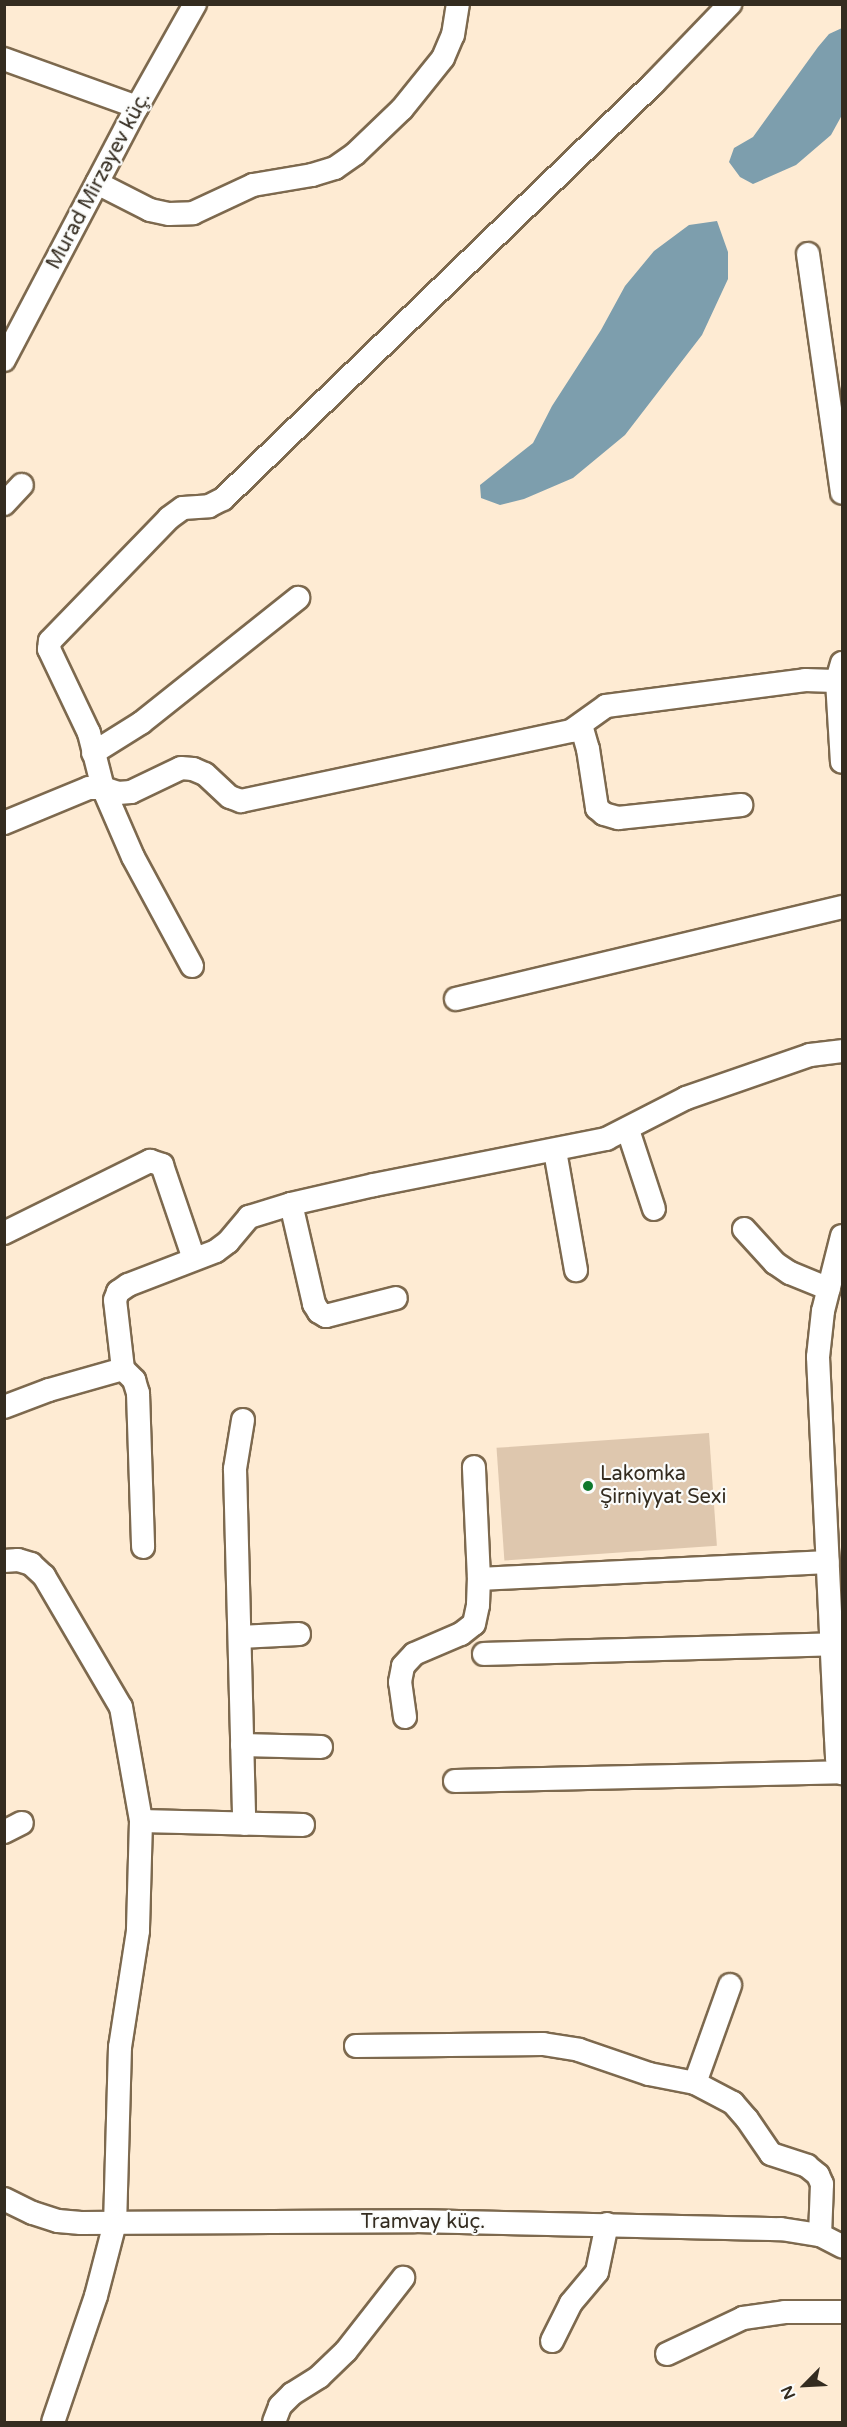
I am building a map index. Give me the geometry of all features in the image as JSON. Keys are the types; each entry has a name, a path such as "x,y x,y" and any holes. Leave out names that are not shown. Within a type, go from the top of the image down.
{"street":[{"name":"Murad Mirzəyev küç.","path":"4,360 137,107 195,4"},
{"path":"97,183 150,210 170,214 193,213 253,185 312,175 335,168 355,154 402,109 443,58 453,35 458,4"},
{"path":"192,966 133,857 103,788 81,715 49,649 50,641 169,518 183,508 209,506 224,499 654,83 730,4"},
{"path":"4,59 137,107"},
{"path":"808,254 843,493"},
{"path":"4,504 22,485"},
{"path":"93,753 141,723 298,598"},
{"path":"4,823 75,792 89,788 103,788 118,794 130,792 181,768 193,769 205,774 230,797 241,801 571,731 581,725 590,715 606,706 841,675 843,762"},
{"path":"581,725 588,749 597,808 604,814 618,818 741,805"},
{"path":"456,999 843,907"},
{"path":"143,1547 138,1393 134,1380 123,1369 115,1300 118,1292 128,1285 216,1251 228,1242 249,1217 291,1204 459,1167 555,1151 606,1139 628,1130 686,1098 810,1055 843,1051"},
{"path":"628,1130 654,1209"},
{"path":"555,1151 576,1270"},
{"path":"4,1233 150,1161 162,1165 194,1259"},
{"path":"291,1204 314,1304 319,1312 326,1316 396,1298"},
{"path":"744,1229 775,1263 790,1273 829,1289"},
{"path":"455,1781 842,1772 837,1758 818,1357 819,1332 843,1236"},
{"path":"4,1407 49,1390 123,1369"},
{"path":"243,1420 235,1469 244,1824"},
{"path":"405,1717 400,1682 403,1666 414,1654 461,1634 474,1624 478,1605 478,1579 474,1467"},
{"path":"4,1561 18,1560 31,1564 44,1576 121,1707 141,1821 138,1931 120,2047 115,2223 96,2296 53,2422"},
{"path":"478,1579 828,1562"},
{"path":"240,1637 299,1634"},
{"path":"484,1654 832,1644"},
{"path":"242,1745 321,1747"},
{"path":"141,1821 303,1825"},
{"path":"694,2083 730,1985"},
{"path":"356,2046 543,2044 579,2050 649,2074 694,2083 733,2103 771,2154 807,2166 818,2175 822,2184 820,2235"},
{"name":"Tramvay küç.","path":"4,2199 33,2214 57,2221 115,2223 415,2221 781,2229 820,2235 843,2246"},
{"path":"552,2342 571,2303 597,2272 607,2224"},
{"path":"274,2422 280,2406 340,2357 367,2327 403,2278"},
{"path":"667,2354 743,2318 785,2312 843,2312"}],"water":[{"path":"842,28 842,115 831,135 796,165 753,184 740,177 729,162 734,148 753,137 818,47 829,34"},
{"path":"717,221 728,252 728,279 702,335 625,435 573,478 524,499 500,505 481,498 480,485 533,443 552,406 601,330 625,286 654,251 689,225"}],"building":[{"path":"709,1433 717,1546 504,1561 497,1448"}],"place":[{"name":"Lakomka Şirniyyat Sexi","path":"588,1486"}]}
